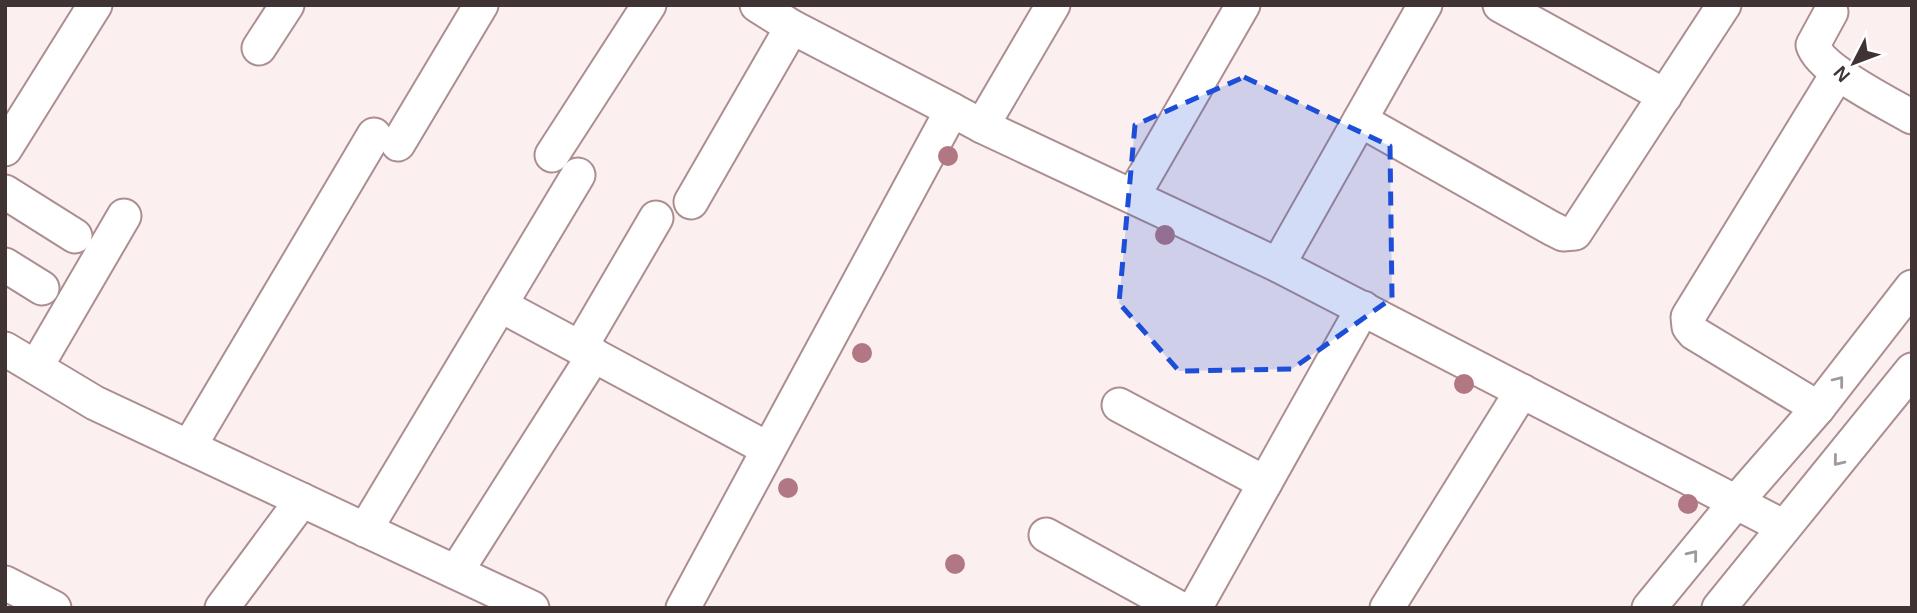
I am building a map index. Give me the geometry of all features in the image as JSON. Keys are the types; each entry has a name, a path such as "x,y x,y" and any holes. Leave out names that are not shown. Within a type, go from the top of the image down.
{"street":[{"path":"5,149 95,5"},
{"path":"259,48 287,5"},
{"path":"188,447 386,140 481,5"},
{"path":"365,530 500,304 565,165 649,5"},
{"path":"757,5 792,27 982,126 1278,265 1784,527"},
{"path":"982,126 1053,5"},
{"path":"1133,196 1243,5"},
{"path":"1278,265 1425,5"},
{"path":"1500,5 1665,96"},
{"path":"1360,120 1563,234 1575,233 1724,5"},
{"path":"1831,12 1813,45 1815,54 1838,73 1912,117"},
{"path":"691,202 792,27"},
{"path":"1818,408 1694,333 1689,327 1688,317 1838,73"},
{"path":"683,608 952,110"},
{"path":"5,192 75,236"},
{"path":"36,367 124,216"},
{"path":"456,572 587,351 656,218"},
{"path":"5,265 42,288"},
{"path":"1649,608 1818,408 1912,287"},
{"path":"500,304 768,449"},
{"path":"1195,608 1363,308"},
{"path":"5,349 95,403 532,608"},
{"path":"1719,608 1912,370"},
{"path":"1387,608 1522,391"},
{"path":"1119,405 1265,484"},
{"path":"222,608 302,500"},
{"path":"1046,535 1179,608"},
{"path":"5,583 54,608"}],"highlighted area":[{"path":"1244,77 1390,146 1392,298 1292,369 1179,371 1119,303 1135,125"}]}
